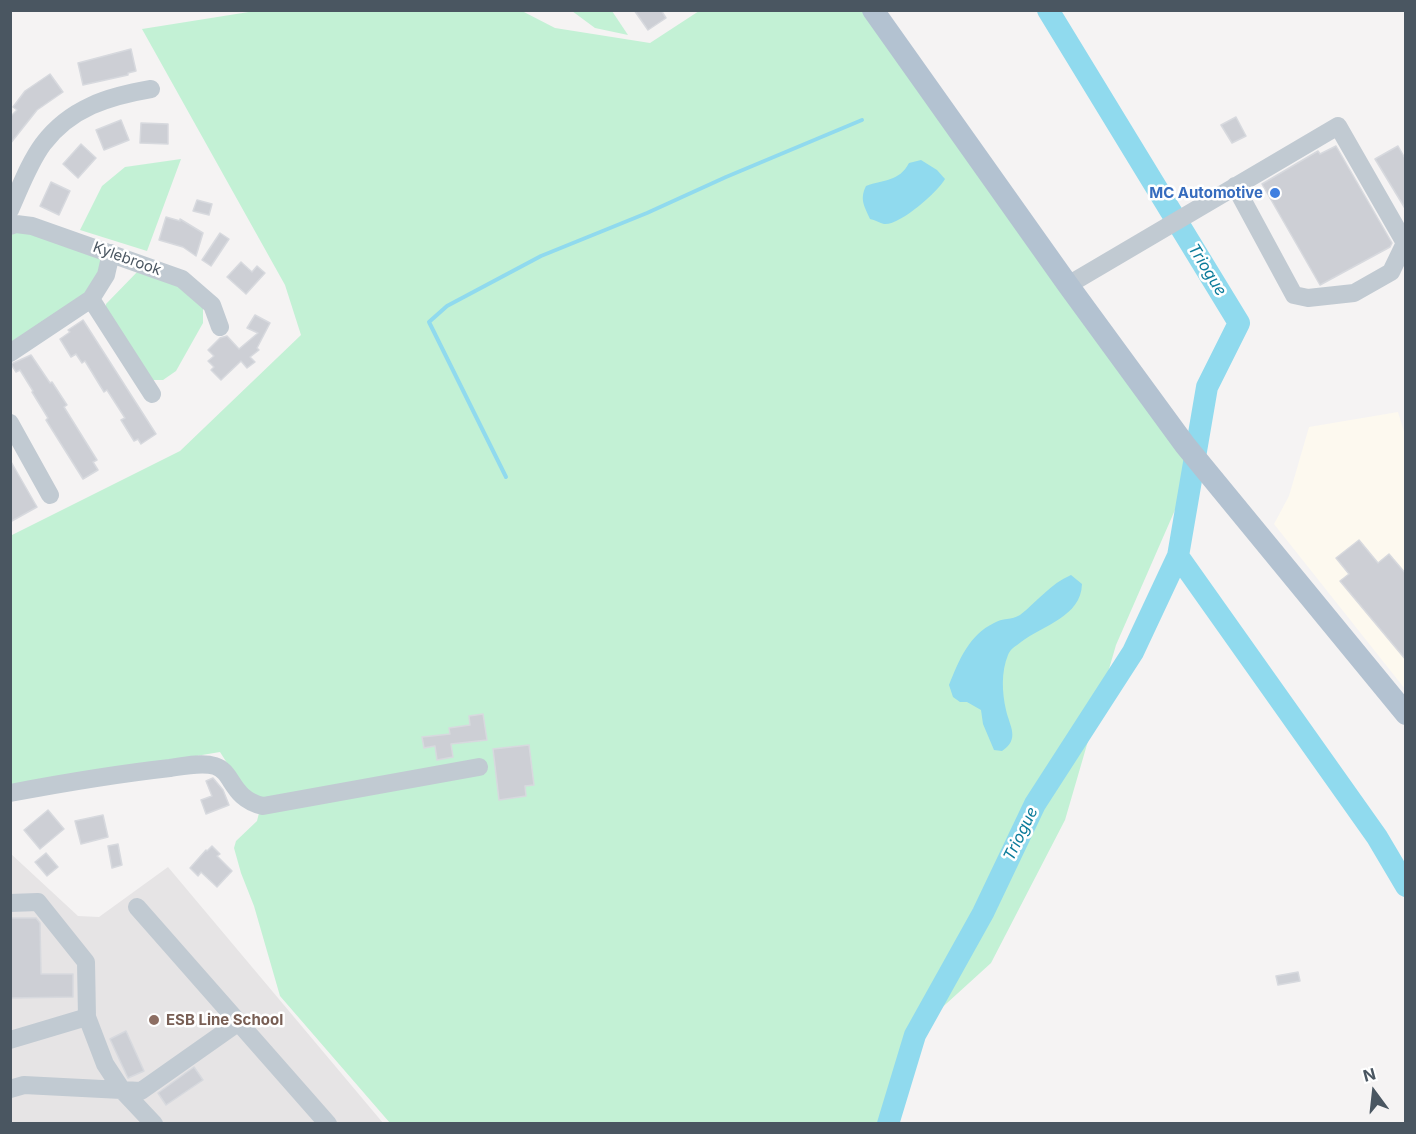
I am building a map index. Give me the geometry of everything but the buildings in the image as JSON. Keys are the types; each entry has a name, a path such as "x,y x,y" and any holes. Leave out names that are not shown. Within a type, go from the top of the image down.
{"main road":[{"path":"873,10 1068,285 1185,445 1406,714"}],"street":[{"path":"10,210 42,144 54,131 85,107 122,94 151,89"},
{"path":"1068,285 1171,223 1338,126 1404,243 1391,272 1354,292 1308,298 1294,295 1235,186"},
{"name":"Kylebrook","path":"10,226 32,226 182,279 212,305 220,327"},
{"path":"10,353 91,299 106,275 111,253"},
{"path":"91,299 152,394"},
{"path":"10,423 50,495"},
{"path":"10,794 134,772 192,765 213,765 224,771 242,798 263,806 479,767"},
{"path":"10,903 38,902 86,962 87,1017 105,1064 122,1090 154,1124"},
{"path":"137,907 328,1124"},
{"path":"10,1040 87,1017"},
{"path":"10,1089 24,1085 141,1091 239,1022"}],"shaded area":[{"path":"1398,412 1406,438 1405,689 1274,524 1289,496 1309,427"},
{"name":"ESB Line School","path":"10,853 78,916 99,917 168,867 383,1123 11,1123"}],"green space":[{"path":"255,11 522,11 555,28 650,43 699,11 868,11 1187,461 1192,471 1116,645 1065,820 991,963 913,1034 885,1123 390,1123 280,996 254,906 234,848 236,841 257,821 259,813 220,752 11,787 10,536 180,451 301,335 285,285 142,29"},
{"path":"572,11 612,11 628,35 595,28"},
{"path":"181,159 147,251 80,230 102,186 125,167"},
{"path":"16,232 51,237 101,254 100,267 91,290 11,342 11,235"},
{"path":"140,269 179,283 203,308 203,323 176,371 163,380 152,380 106,309 106,304"}],"water":[{"path":"921,160 937,170 945,179 941,185 918,207 899,220 884,224 870,219 863,199 866,186 896,177 909,163"},
{"path":"1071,575 1082,584 1075,605 1059,619 1030,636 1009,653 1004,668 1003,689 1012,737 1011,742 1002,751 994,750 983,724 981,710 953,697 949,685 957,666 971,641 985,628 997,621 1020,615 1050,588"}],"waterway":[{"name":"Triogue","path":"888,1124 915,1035 983,913 1035,804 1133,652 1178,556 1207,387 1239,323 1048,10"},
{"path":"506,477 429,322 447,306 541,256 862,120"},
{"name":"Triogue","path":"1178,556 1377,837 1406,886"}],"place":[{"name":"MC Automotive","path":"1275,193"},
{"name":"ESB Line School","path":"154,1020"}]}
